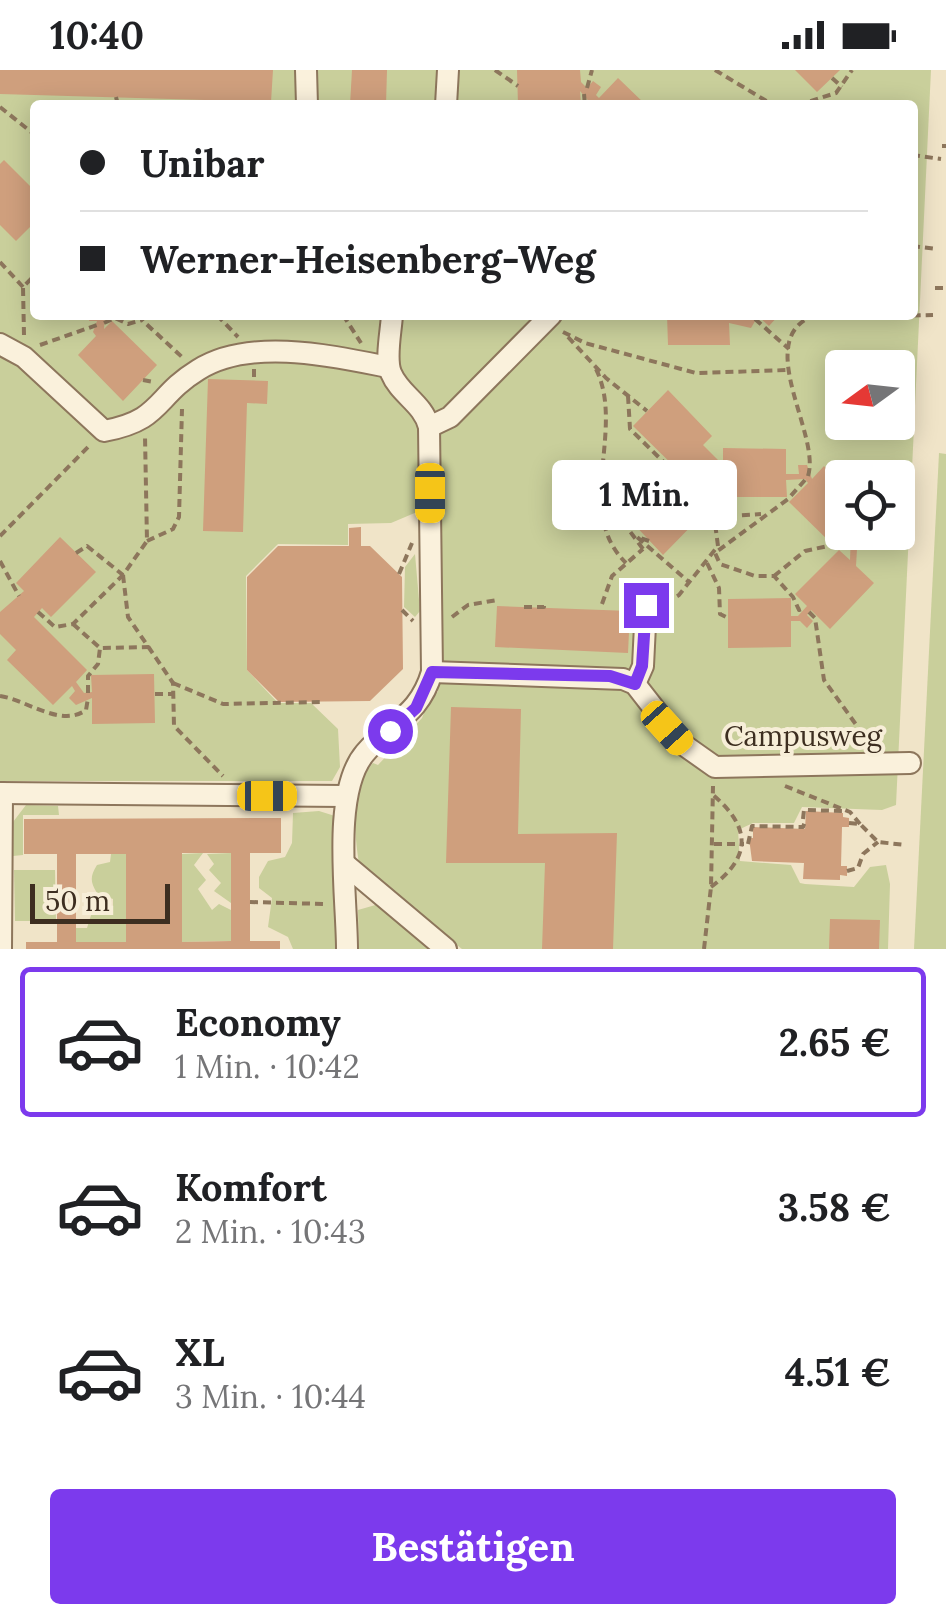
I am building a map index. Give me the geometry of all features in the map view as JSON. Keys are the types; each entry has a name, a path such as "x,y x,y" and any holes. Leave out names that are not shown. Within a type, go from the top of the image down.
{"street":[{"path":"306,70 307,100"},
{"path":"446,100 448,70"},
{"path":"388,368 392,320"},
{"path":"430,427 450,417 546,320"},
{"path":"0,344 24,354 104,431 145,421 190,376 254,353 350,360 388,368 423,410 430,427 423,627 432,672 416,708 363,754 345,796 347,949"},
{"path":"432,672 610,676 635,684 642,666 646,605"},
{"name":"Campusweg","path":"635,684 681,743 716,767 910,763"},
{"path":"1,949 1,793 345,796"},
{"path":"346,865 446,949"}],"path":[{"path":"496,70 518,86"},
{"path":"587,88 592,70"},
{"path":"714,70 765,100"},
{"path":"816,100 831,96 842,87 852,70"},
{"path":"832,78 842,87"},
{"path":"0,106 30,131"},
{"path":"918,156 941,160"},
{"path":"918,246 936,248"},
{"path":"0,262 23,287 24,354 97,325"},
{"path":"23,287 30,280"},
{"path":"935,288 946,288"},
{"path":"918,315 934,315"},
{"path":"105,321 118,320"},
{"path":"38,612 55,627 73,624 123,576 147,541 173,529 179,516 190,376 146,320"},
{"path":"553,320 596,368 647,411"},
{"path":"756,320 789,348"},
{"path":"646,605 674,600 716,553 763,514 788,500 804,479 807,445 788,370 789,348 796,327 805,320"},
{"path":"568,337 696,373 788,370"},
{"path":"596,368 605,397 603,534 626,563"},
{"path":"628,396 630,429 684,482"},
{"path":"145,421 147,541"},
{"path":"0,536 104,431"},
{"path":"670,474 624,522 690,582"},
{"path":"700,495 716,518 716,553 720,564 755,576 774,576 804,551 825,547"},
{"path":"716,518 763,514"},
{"path":"602,604 612,576 646,545"},
{"path":"76,553 87,546 123,576 128,617 172,683 174,726 238,796"},
{"path":"0,561 19,596"},
{"path":"707,563 719,588 720,614 728,618"},
{"path":"774,576 815,618 824,680 881,764"},
{"path":"402,610 423,627 468,605 497,600"},
{"path":"524,605 544,607 544,602"},
{"path":"73,624 100,648 150,647"},
{"path":"0,696 20,699 53,715 75,716 86,710 88,676 98,664 100,648"},
{"path":"172,683 216,703 320,702"},
{"path":"155,694 173,694"},
{"path":"704,949 716,767"},
{"path":"778,783 850,812 878,842 906,845"},
{"path":"712,795 737,818 746,844"},
{"path":"711,887 734,868 752,826 803,827 804,810 850,812"},
{"path":"849,823 860,824"},
{"path":"847,871 858,868 863,854 878,842"},
{"path":"712,844 746,844"},
{"path":"250,902 347,904"}],"green space":[{"path":"0,70 443,70 440,100 30,100 30,320 385,320 386,382 411,407 419,425 417,512 391,523 348,524 348,545 278,544 246,576 247,670 278,703 311,703 338,729 340,767 332,781 0,781"},
{"path":"452,70 931,70 915,406 915,350 825,350 825,440 913,440 912,460 825,460 825,550 908,550 896,805 882,810 802,807 794,823 753,823 738,830 740,861 791,865 800,883 854,887 870,867 886,865 890,884 888,949 462,949 360,868 356,813 360,785 373,763 378,765 422,718 431,694 438,692 433,411 398,370 398,320 918,320 918,100 452,100"},
{"path":"939,453 946,454 946,949 914,949"},
{"path":"415,554 420,611 415,617 404,607 405,567"},
{"path":"26,805 58,806 59,815 23,815 23,855 13,856 13,822"},
{"path":"319,811 335,816 339,949 293,949 288,937 268,927 272,898 259,888 259,877 268,861 285,857 292,843 293,813"},
{"path":"203,853 194,865 206,880 198,889 212,910 219,904 231,910 231,941 182,942 182,854"},
{"path":"231,853 231,903 214,891 221,883 209,870 214,864 207,854"},
{"path":"111,854 126,854 126,942 76,942 76,928 87,928 92,912 113,908 113,899 97,893 92,879 97,865 110,862"},
{"path":"14,870 55,870 56,921 15,921"},
{"path":"379,904 442,949 359,949 358,910"}],"building":[{"path":"0,70 273,70 271,100 0,94"},
{"path":"352,70 387,70 386,100 350,100"},
{"path":"517,70 580,70 581,82 587,88 593,81 601,87 596,95 599,98 618,78 641,100 588,100 580,91 581,100 518,100"},
{"path":"795,70 840,70 817,92"},
{"path":"4,160 30,186 30,227 16,241 0,225 0,164"},
{"path":"105,320 104,329 112,321 157,365 123,401 78,355 96,336 93,332 97,321 89,321"},
{"path":"667,320 756,320 751,328 729,323 730,345 668,345"},
{"path":"208,379 268,381 267,404 247,403 243,532 203,531"},
{"path":"668,390 712,436 703,445 719,461 723,461 723,448 786,449 786,474 799,474 798,465 807,465 812,479 824,466 825,537 789,502 808,483 805,479 786,480 787,497 723,497 723,480 713,480 696,499 706,511 663,555 629,519 672,475 682,485 687,479 633,426"},
{"path":"361,527 361,546 370,546 402,577 403,669 370,701 279,702 247,670 247,577 278,546 349,546 349,528"},
{"path":"60,537 96,572 51,617 42,608 34,617 87,670 76,682 84,693 92,692 91,675 154,674 155,723 92,724 92,698 76,705 69,698 75,691 72,686 53,705 7,660 16,650 0,634 0,612 24,591 16,583"},
{"path":"839,550 850,560 850,550 857,550 856,566 874,583 830,629 811,610 807,615 813,621 807,628 800,621 791,621 791,647 728,648 728,599 791,598 791,616 798,616 807,606 795,594"},
{"path":"497,606 630,611 628,653 495,647"},
{"path":"451,707 521,709 518,834 617,833 613,949 542,949 545,863 446,863"},
{"path":"806,811 843,813 843,817 849,818 849,827 842,827 841,866 847,866 847,876 840,875 840,880 803,879 804,863 752,861 749,838 753,838 753,827 805,829"},
{"path":"281,818 281,853 250,853 250,941 280,941 280,949 26,949 26,942 57,942 57,854 24,854 24,819","holes":["182,853 231,853 231,941 182,942","76,854 126,854 126,942 76,942"]},
{"path":"830,919 880,920 879,949 829,949"}],"route":[{"path":"390,731 416,708 432,672 610,676 635,684 642,666 646,605"}]}
